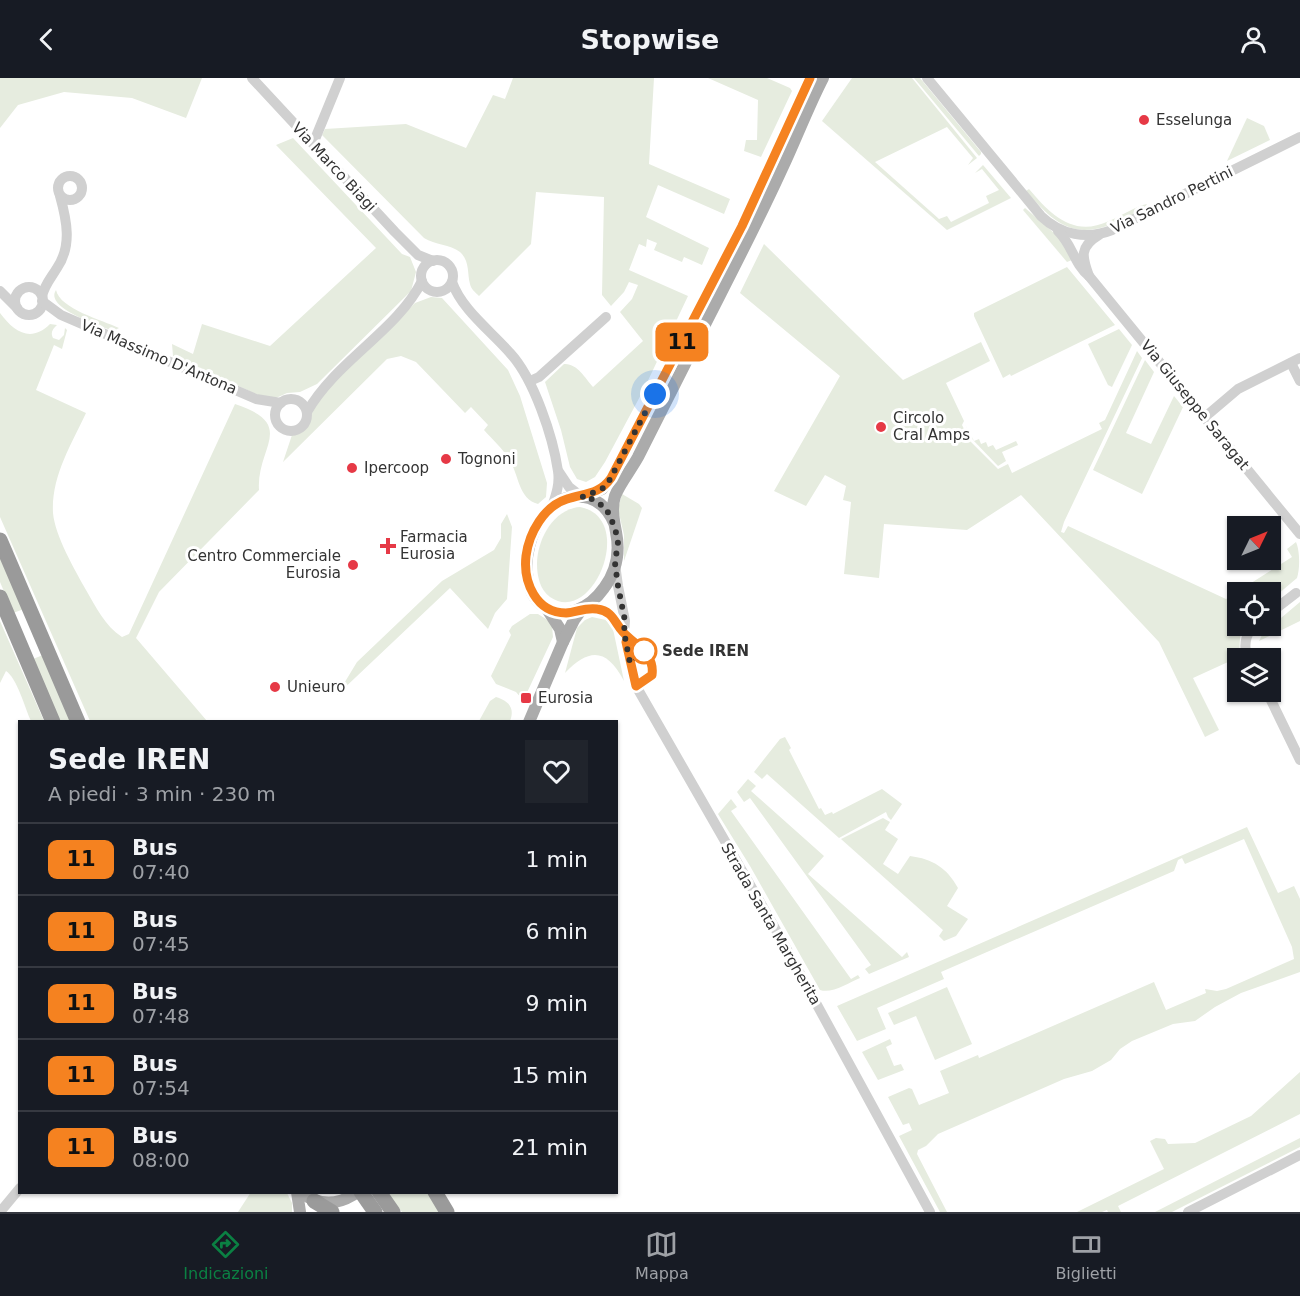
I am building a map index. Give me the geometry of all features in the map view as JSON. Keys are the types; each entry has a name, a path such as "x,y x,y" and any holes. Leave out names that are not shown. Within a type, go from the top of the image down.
{"highway":[{"path":"0,540 77,720"},
{"path":"0,597 52,720"},
{"path":"357,1194 374,1211"},
{"path":"380,1194 393,1212"},
{"path":"436,1194 447,1212"}],"main road":[{"path":"582,608 564,613 547,608 531,591 526,559 533,531 552,507 566,499 582,497 602,489 611,478 747,216 810,78"},
{"path":"530,720 574,620 611,577 618,542 614,523 615,496 638,456 757,221 823,78"},
{"path":"582,497 592,499 602,505 614,523"},
{"path":"547,608 560,629 563,642"},
{"path":"300,1212 316,1203 357,1194"}],"street":[{"name":"Via Marco Biagi","path":"252,78 368,205 418,255 424,268"},
{"path":"313,144 340,78"},
{"name":"Via Sandro Pertini","path":"927,78 1038,213 1051,225 1078,235 1104,233 1300,137"},
{"path":"17,308 16,295 49,278 65,255 66,218 57,189 59,181 66,176 75,177 82,187 80,195 74,200 66,218"},
{"path":"60,196 66,201 74,200"},
{"name":"Via Giuseppe Saragat","path":"1051,225 1064,237 1079,267 1089,276 1300,534"},
{"path":"1085,249 1092,239 1104,233"},
{"path":"1071,248 1070,240 1073,236 1078,235 1085,241 1082,259 1089,276"},
{"name":"Via Marco Biagi","path":"418,255 433,261"},
{"path":"324,386 295,399 287,399 282,403 276,409 276,418 281,428 296,430 304,425 307,412 324,386 413,300 422,281 424,268 433,261 443,261 451,268 453,277 445,288 413,300"},
{"path":"32,314 40,309 49,278"},
{"path":"422,281 428,289 445,288 453,292 512,355 530,381 559,472 568,487 582,497"},
{"name":"Via Massimo D'Antona","path":"0,289 36,289 42,299 61,315 256,399 282,403"},
{"name":"Via Massimo D'Antona","path":"0,289 24,314 61,315"},
{"path":"530,381 539,377 606,317"},
{"path":"1205,417 1234,391 1296,361 1300,381"},
{"name":"Via Massimo D'Antona","path":"256,399 276,418"},
{"path":"295,399 302,403 307,412"},
{"path":"552,507 558,488 559,472"},
{"name":"Strada Santa Margherita","path":"615,563 625,621 624,632 636,686 780,937 930,1212"},
{"path":"1281,604 1299,589"},
{"path":"582,608 599,609 609,613 624,632"},
{"path":"1272,702 1300,760"},
{"path":"1188,1212 1300,1155"},
{"path":"0,1212 18,1190"}],"shaded area":[{"path":"0,78 202,78 186,118 132,98 64,92 18,105 0,128"},
{"path":"513,78 654,78 649,164 730,199 724,214 658,185 646,217 709,248 702,265 684,257 682,262 654,250 657,243 647,239 646,247 639,244 629,270 688,296 644,389 605,462 595,477 586,482 577,479 570,467 561,430 545,382 564,364 569,364 580,372 593,387 643,341 620,312 632,299 638,285 629,282 624,292 611,306 602,295 604,197 536,192 531,244 479,296 471,286 467,263 460,252 424,238 322,135 325,129 406,124 466,148 493,95 505,99"},
{"path":"708,78 767,78 790,88 792,91 761,157 744,151 746,140 757,140 758,100"},
{"path":"852,78 912,78 977,158 968,165 973,158 947,127 875,162 939,219 947,216 951,222 989,203 986,196 999,190 982,169 975,173 983,165 1011,198 947,230 822,121"},
{"path":"914,78 920,78 981,152 979,156"},
{"path":"1247,118 1264,126 1270,140 1227,161"},
{"path":"293,138 402,254 410,257 416,272 411,291 317,384 300,392 287,393 276,398 258,395 173,356 172,344 193,354 202,324 270,346 376,248 276,145"},
{"path":"1029,189 1054,215 1073,225 1084,227 1096,226 1147,204 1137,213 1108,226 1081,230 1058,222 1026,191"},
{"path":"1025,208 1060,238 1072,260 1067,262 1023,210"},
{"name":"Circolo Cral Amps","path":"764,244 903,380 981,342 990,361 946,383 964,421 962,425 970,441 998,469 1008,464 1012,473 1102,429 1099,423 1105,420 1137,351 1142,358 1061,532 1064,533 1068,526 1227,598 1227,636 1241,636 1239,648 1227,648 1227,662 1193,678 1219,730 1205,737 1159,642 1021,495 967,530 884,524 879,578 844,574 851,502 843,500 846,486 825,475 806,506 774,491 840,376 740,293"},
{"path":"1067,267 1115,325 1003,378 974,313"},
{"path":"56,290 59,297 73,308 119,328 113,331 65,309 54,297"},
{"path":"431,297 442,298 508,370 520,396 547,483 546,497 538,504 526,497 509,459 484,430 488,425 471,407 465,413 416,362 401,356 387,359 283,462 292,435 303,430 324,390 415,303"},
{"path":"0,313 11,325 23,333 36,333 50,324 57,325 52,334 53,338 59,340 64,335 65,328 67,330 62,349 54,345 36,390 86,413 68,449 59,474 53,500 53,513 57,532 76,573 106,622 122,637 129,634 235,404 254,412 265,420 270,439 263,461 259,490 159,592 136,638 206,720 90,720 0,517"},
{"path":"1119,329 1132,345 1112,387 1108,385 1088,344"},
{"path":"1145,360 1154,372 1126,433 1151,444 1174,396 1183,407 1142,494 1093,470"},
{"path":"965,424 974,441 979,439 981,444 986,442 988,447 993,445 996,450 1016,441 1018,445 1002,452 1006,461 998,466 973,440"},
{"path":"622,494 642,508 624,561 624,535 618,509"},
{"path":"580,507 597,515 605,530 607,548 602,567 593,585 581,597 566,602 550,597 544,591 538,573 538,555 548,527 562,513"},
{"path":"507,514 512,527 507,599 495,613 488,629 450,588 337,695 357,662 442,581 494,550 501,538 501,524"},
{"name":"Circolo Cral Amps","path":"1296,542 1299,565 1297,578 1281,592 1281,582 1253,582 1272,570 1281,570 1281,564 1292,557 1287,549"},
{"path":"0,555 24,609 13,613 0,582"},
{"path":"1300,602 1300,621 1281,630 1281,618"},
{"path":"530,614 538,614 552,625 553,637 522,699 516,692 496,684 491,676 511,635 509,631 512,626"},
{"path":"592,617 606,620 613,629 624,681 611,663 598,655 582,659 565,673 577,628"},
{"path":"0,621 44,720 31,720 17,686 6,671 0,683"},
{"path":"43,655 72,720 60,720 33,659"},
{"path":"496,697 510,706 512,712 510,720 480,720 490,701"},
{"path":"785,737 791,748 789,750 819,809 821,808 825,815 832,812 833,814 882,789 902,804 891,820 886,812 839,838 767,774 762,779 754,772 780,739"},
{"path":"748,779 756,786 751,791 824,856 808,874 902,957 907,952 909,957 869,974 865,969 871,965 750,798 744,802 737,792"},
{"path":"731,799 737,807 731,811 851,979 858,975 860,978 835,989 820,990 718,814"},
{"path":"883,818 890,822 885,830 898,839 883,864 898,874 910,856 918,857 944,870 954,881 958,888 947,906 968,919 956,936 944,941 939,936 943,930 841,839"},
{"path":"1247,827 1278,893 1294,886 1300,899 1300,972 1241,993 1195,1021 1173,1024 1132,1041 1120,1049 1111,1060 1092,1071 1064,1079 938,1134 926,1146 918,1150 917,1154 947,1212 940,1212 899,1136 912,1130 909,1123 903,1125 888,1097 909,1088 912,1089 919,1105 949,1093 940,1071 978,1055 979,1058 1154,982 1166,1010 1206,993 1205,989 1217,991 1226,989 1294,959 1292,947 1244,839 1185,864 1182,858 1178,860 1174,871 941,972 944,979 877,1008 886,1029 857,1041 837,1006"},
{"path":"947,987 972,1044 935,1060 916,1016 894,1025 888,1013"},
{"path":"890,1039 892,1044 886,1047 894,1066 901,1064 904,1070 878,1080 862,1052"},
{"path":"1300,1072 1300,1114 1118,1206 1121,1212 1108,1212 1107,1210 1077,1212 1164,1169 1150,1141 1156,1138 1165,1139 1168,1144 1195,1143 1251,1116"},
{"path":"1300,1138 1300,1147 1172,1212 1155,1212"},
{"path":"250,1194 288,1194 292,1203 292,1212 238,1212"},
{"path":"388,1194 429,1194 442,1212 402,1212"}],"bus line":[{"name":"11","path":"626,642 636,686 652,675 653,667 647,654 624,632 614,617 599,609 582,608 564,613 551,610 543,606 531,591 526,559 533,531 545,514 555,505 566,499 582,497 602,489 608,483 742,226 810,78"}],"place":[{"name":"Esselunga","path":"1144,120"},
{"name":"Circolo Cral Amps","path":"881,427"},
{"name":"Tognoni","path":"446,459"},
{"name":"Ipercoop","path":"352,468"},
{"name":"Farmacia Eurosia","path":"388,546"},
{"name":"Centro Commerciale Eurosia","path":"353,565"},
{"name":"Sede IREN","path":"644,651"},
{"name":"Unieuro","path":"275,687"},
{"name":"Eurosia","path":"526,698"}],"route":[{"path":"644,651 630,663 615,563 618,542 612,518 602,505 592,499 582,497 602,489 608,483 655,394"}]}
